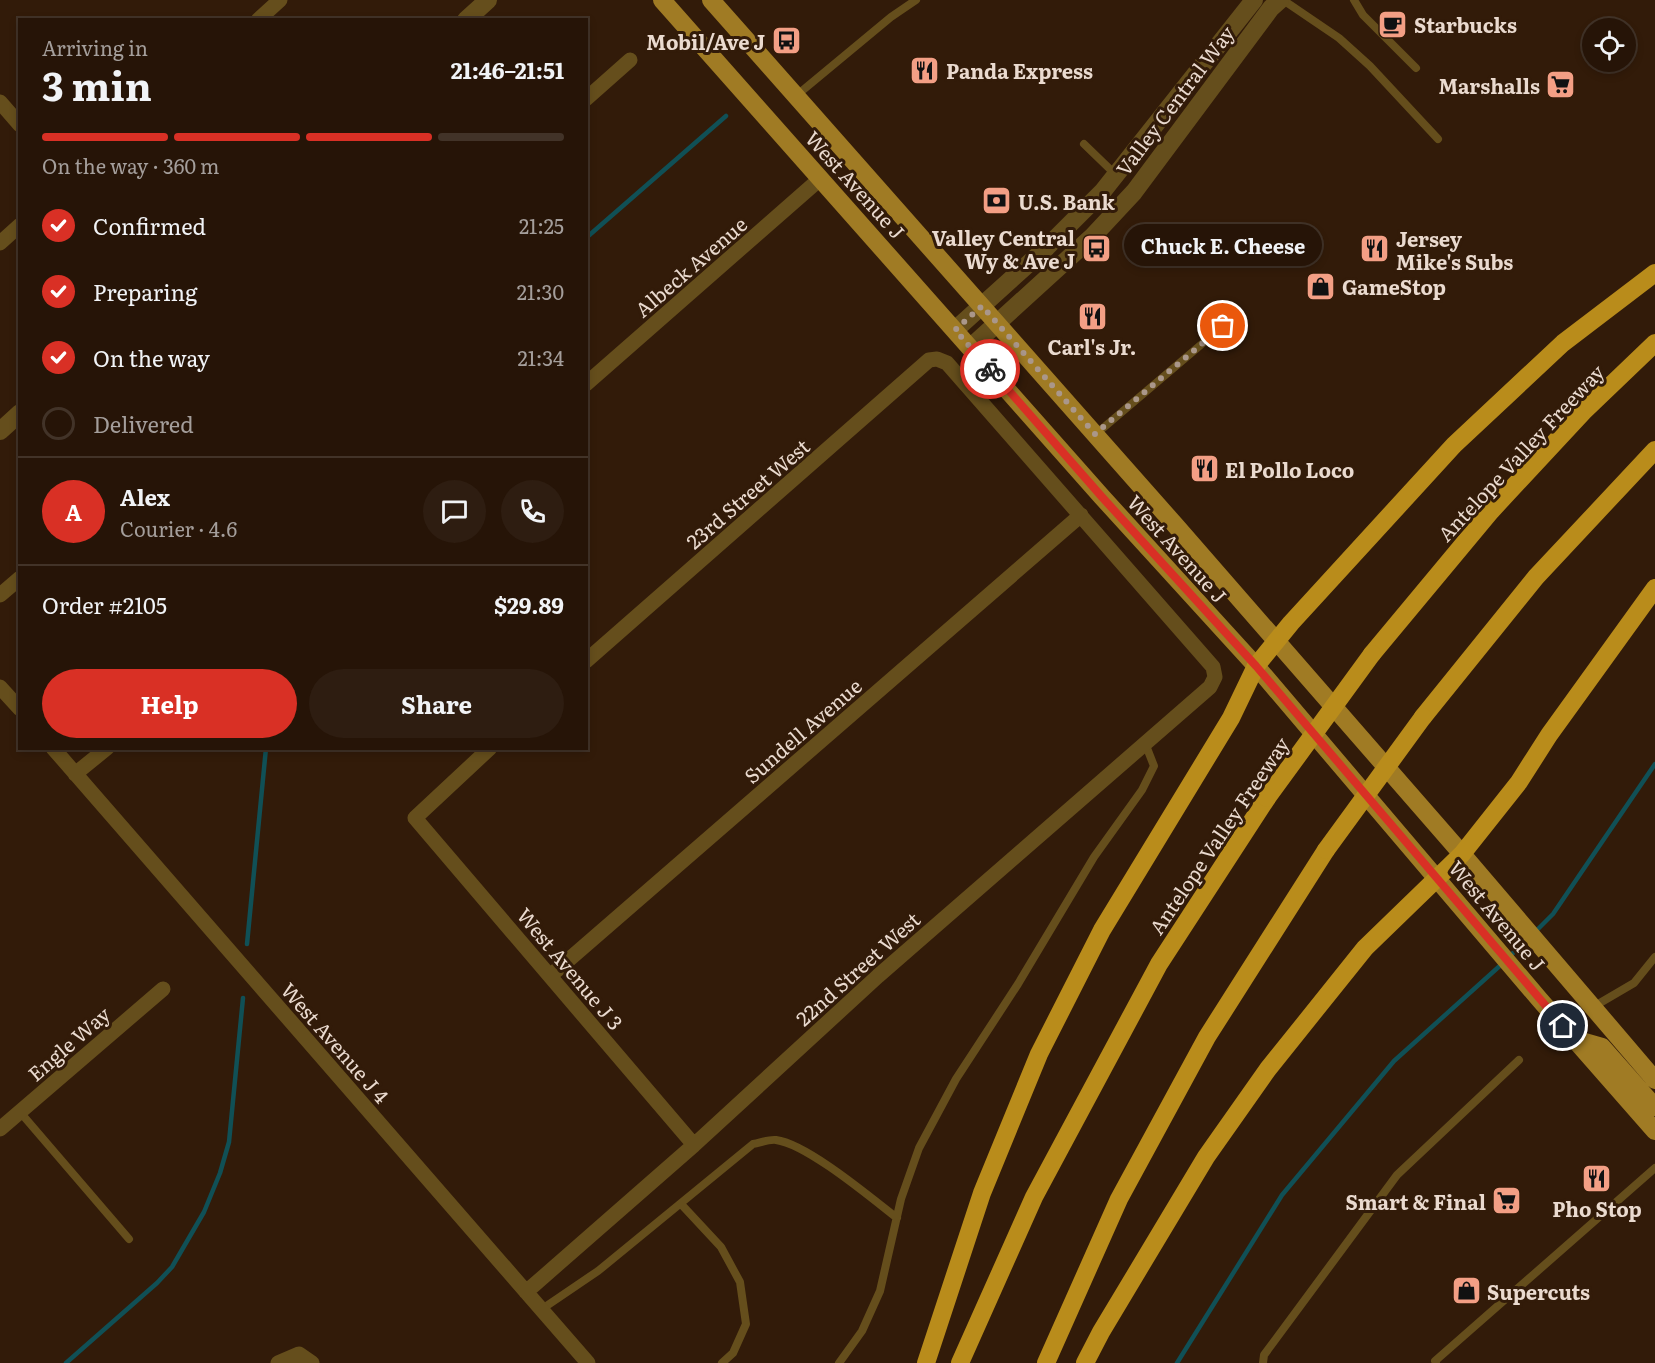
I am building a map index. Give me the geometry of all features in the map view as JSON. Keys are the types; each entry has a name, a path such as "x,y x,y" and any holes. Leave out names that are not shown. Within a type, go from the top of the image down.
{"highway":[{"path":"926,1363 982,1193 1039,1054 1102,930 1231,718 1256,666 1454,445 1563,343 1655,273"},
{"name":"Antelope Valley Freeway","path":"960,1363 1034,1197 1154,974 1267,798 1372,654 1491,511 1583,412 1655,343"},
{"path":"1046,1363 1135,1168 1207,1037 1326,850 1423,717 1536,577 1655,450"},
{"path":"1085,1363 1101,1332 1206,1157 1268,1069 1365,948 1462,854 1519,782 1556,726 1655,588"}],"main road":[{"name":"West Avenue J","path":"662,0 1102,497 1256,666 1540,1000 1655,1131"},
{"name":"West Avenue J","path":"711,0 1276,641 1655,1080"},
{"path":"1574,1039 1602,1047 1655,1107"}],"street":[{"path":"260,18 280,0"},
{"path":"468,18 488,0"},
{"name":"Valley Central Way","path":"955,330 1047,247 1104,191 1254,0"},
{"name":"Valley Central Way","path":"971,347 1093,236 1134,192 1271,8 1281,0"},
{"path":"588,97 630,60"},
{"path":"0,102 18,122"},
{"name":"Albeck Avenue","path":"588,382 820,178"},
{"path":"0,243 18,227"},
{"name":"23rd Street West","path":"588,660 929,360 938,359 947,363 1081,515"},
{"path":"0,431 18,415"},
{"name":"22nd Street West","path":"526,1292 694,1144 878,976 1210,687 1215,677 1213,667 1081,515"},
{"name":"Sundell Avenue","path":"550,976 1081,515"},
{"path":"0,595 18,580"},
{"path":"0,687 18,707"},
{"name":"West Avenue J 4","path":"55,750 588,1363"},
{"path":"75,774 104,750"},
{"name":"West Avenue J 3","path":"488,750 416,818 694,1144"},
{"name":"Engle Way","path":"0,1130 163,989"},
{"path":"278,1363 305,1359"}],"lane":[{"path":"797,95 891,17 916,0"},
{"path":"1281,0 1339,38 1423,120 1438,139"},
{"path":"1354,0 1363,15 1416,68"},
{"path":"1084,144 1116,175"},
{"path":"1095,434 1223,326"},
{"path":"838,1363 862,1331 880,1292 901,1199 919,1148 956,1079 1018,984 1094,857 1142,790 1155,766 1145,743"},
{"path":"1592,1008 1634,983 1655,957"},
{"path":"1263,1363 1264,1355 1398,1175 1519,1060"},
{"path":"20,1112 129,1239"},
{"path":"542,1309 598,1271 753,1144 774,1139 792,1144 849,1180 897,1218"},
{"path":"1437,1363 1435,1361 1655,1168"},
{"path":"681,1204 721,1247 740,1282 746,1324 733,1353 722,1363"}],"waterway":[{"path":"588,236 726,116"},
{"path":"247,944 266,750"},
{"path":"1535,932 1553,914 1655,764"},
{"path":"1509,957 1529,937"},
{"path":"1177,1363 1282,1195 1394,1061 1503,963"},
{"path":"66,1363 172,1267 204,1212 220,1173 229,1142 243,998"}],"way so far":[{"path":"990,369 955,330 982,306 1095,434 1223,326"}],"place":[{"name":"Starbucks","path":"1393,24"},
{"name":"Mobil/Ave J","path":"786,41"},
{"name":"Panda Express","path":"925,70"},
{"name":"Marshalls","path":"1561,85"},
{"name":"U.S. Bank","path":"997,201"},
{"name":"Valley Central Wy & Ave J","path":"1096,248"},
{"name":"Jersey Mike's Subs","path":"1375,249"},
{"name":"GameStop","path":"1321,286"},
{"name":"Carl's Jr.","path":"1092,316"},
{"name":"Chuck E. Cheese","path":"1223,326"},
{"name":"El Pollo Loco","path":"1204,469"},
{"name":"Pho Stop","path":"1597,1178"},
{"name":"Smart & Final","path":"1507,1201"},
{"name":"Supercuts","path":"1466,1291"}],"route":[{"path":"990,369 1102,497 1256,666 1563,1026"}]}
